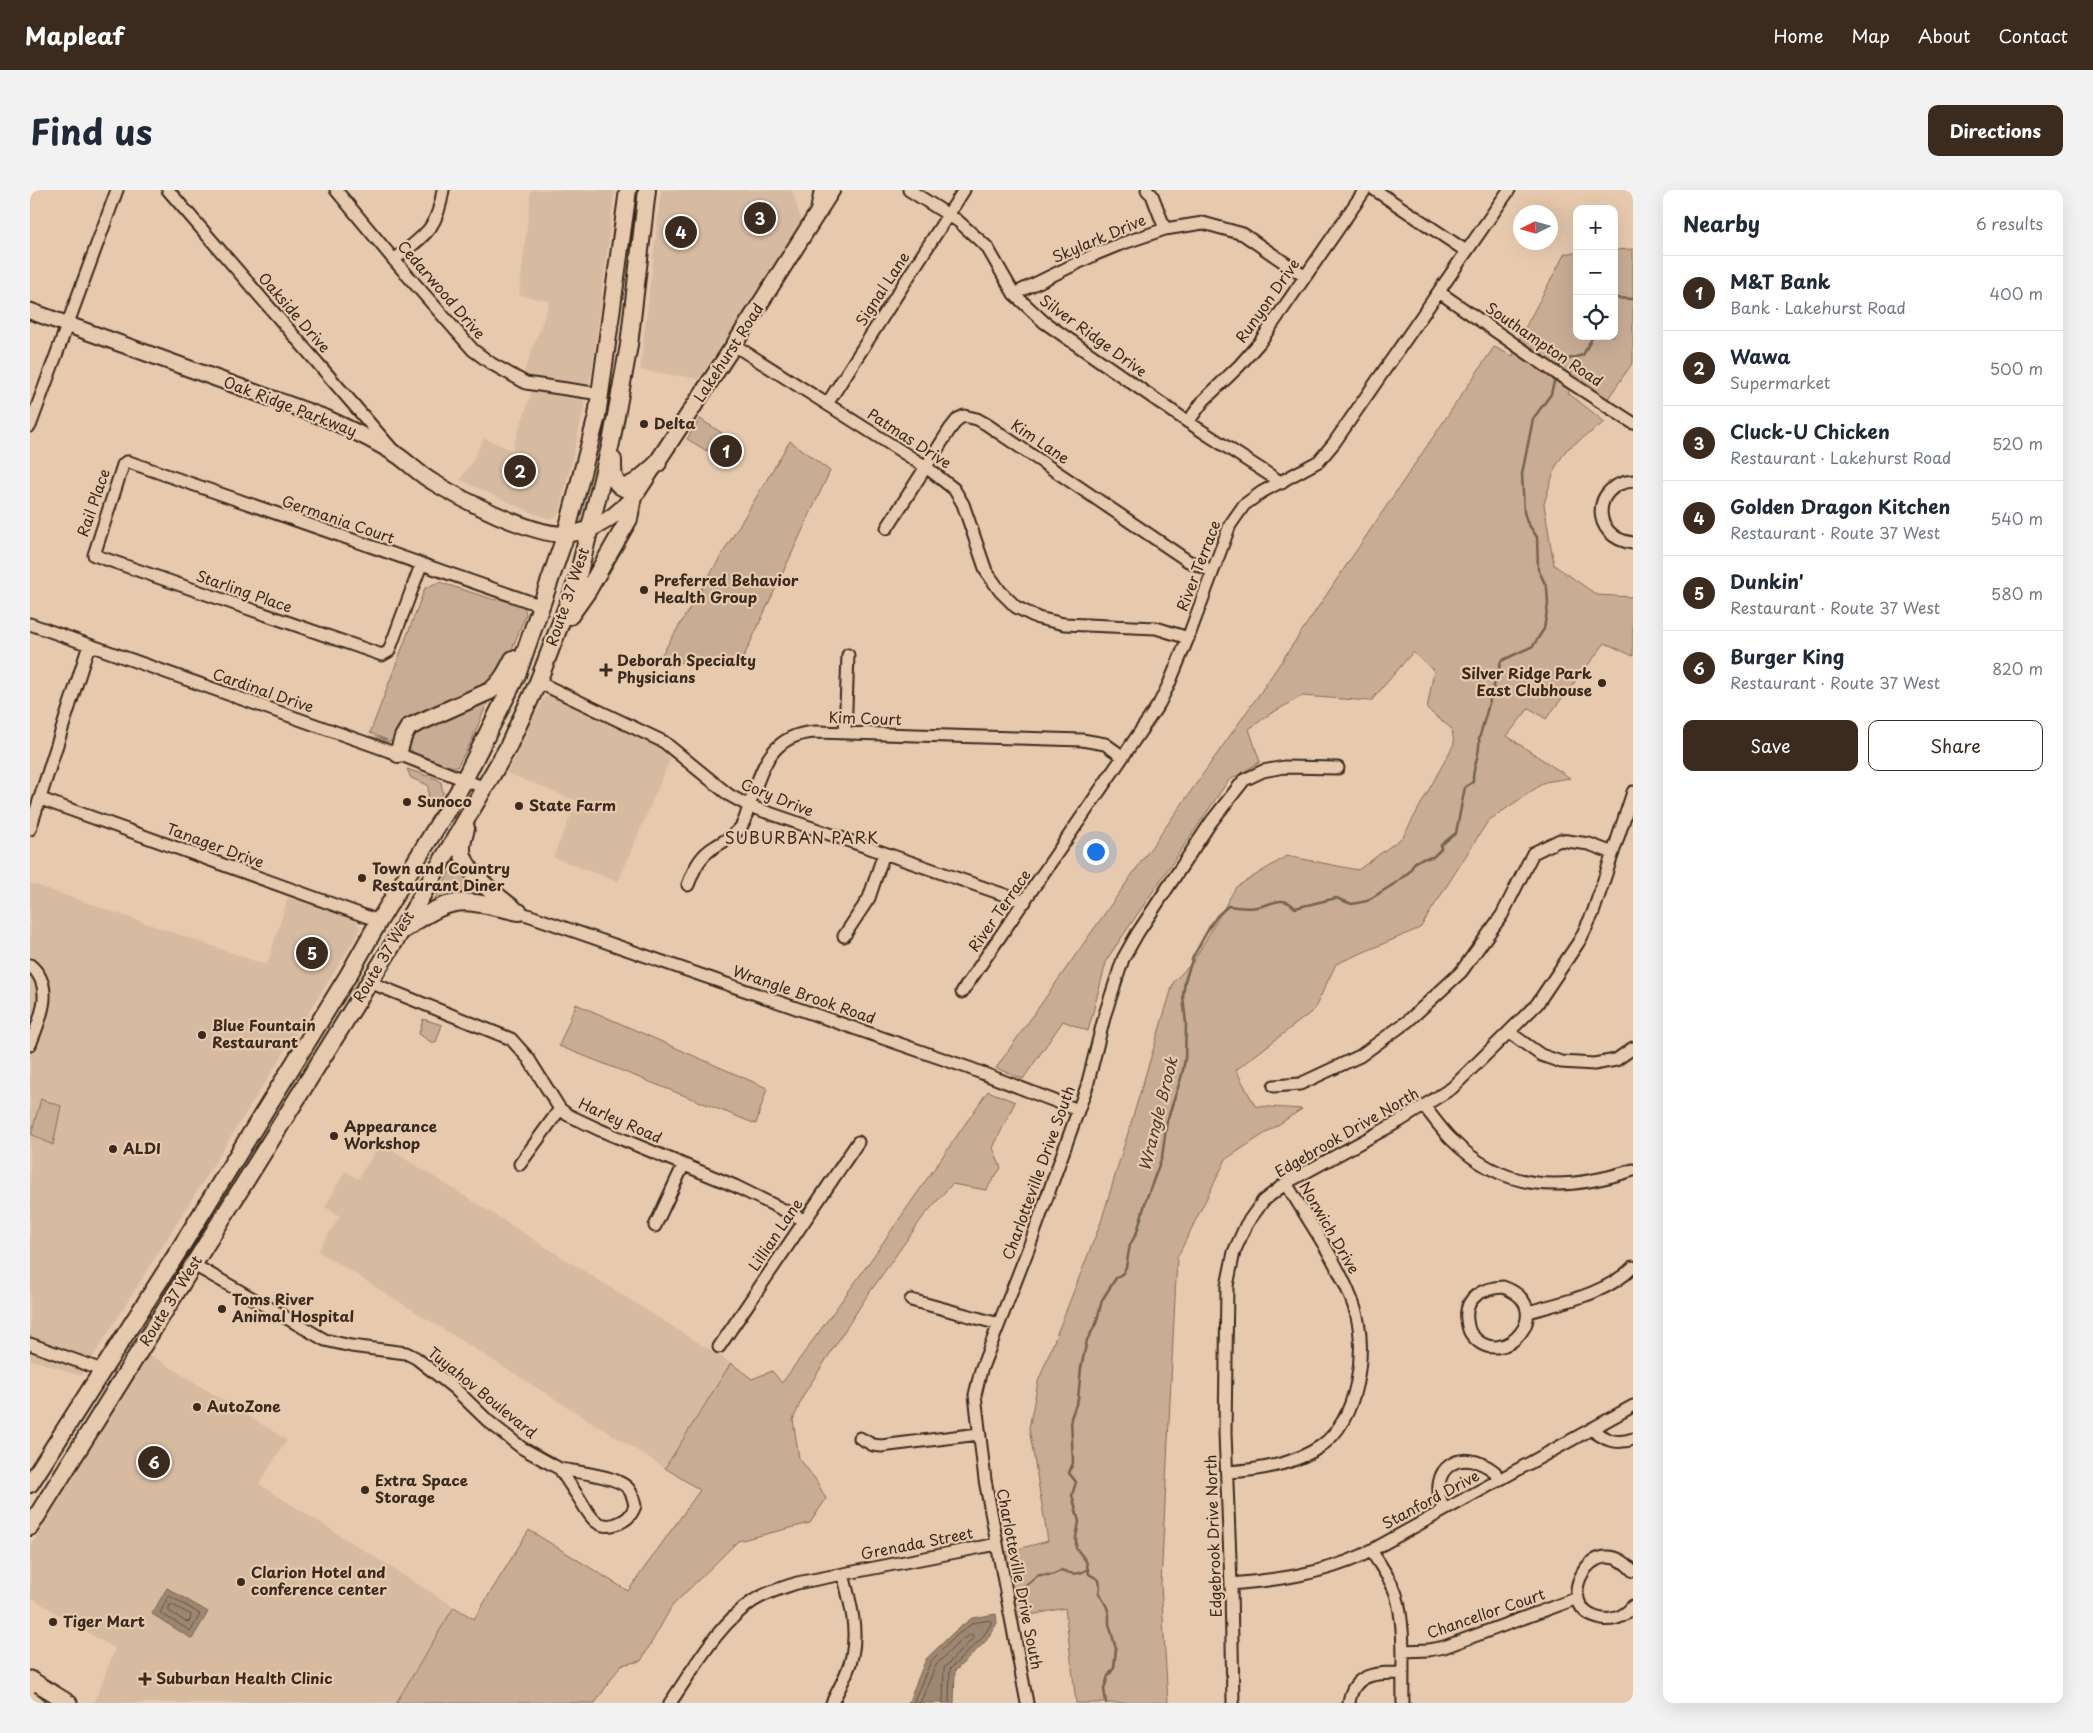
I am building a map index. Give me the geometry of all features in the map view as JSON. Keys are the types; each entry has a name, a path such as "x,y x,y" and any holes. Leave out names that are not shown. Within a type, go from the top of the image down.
{"highway":[{"name":"Route 37 West","path":"30,1484 176,1255 346,980 378,921 465,779 516,675 566,534 584,467 600,394 628,190"},
{"path":"819,211 823,190"},
{"name":"Route 37 West","path":"30,1527 400,933 507,749 538,682 577,580 612,443 626,362 647,193"},
{"path":"612,443 613,475 618,486 624,488 636,482 658,463"},
{"path":"557,634 587,592 629,519 633,497"},
{"path":"398,754 408,727 472,700 495,687 506,673 540,610"},
{"path":"469,816 462,848 463,856 479,879 519,912"},
{"path":"400,933 427,913 440,906 454,902 474,902 519,912"}],"main road":[{"name":"Lakehurst Road","path":"566,534 590,529 604,523 624,509 658,463 832,190"},
{"name":"Oak Ridge Parkway","path":"30,311 326,418 365,436 397,455 431,482 473,504 546,534 566,534"},
{"path":"31,1682 69,1703"},
{"path":"30,1699 36,1703"}],"street":[{"path":"30,426 118,190"},
{"name":"Oakside Drive","path":"168,190 397,455"},
{"name":"Cedarwood Drive","path":"336,190 473,350 492,364 526,383 600,394"},
{"path":"394,260 429,230 437,218 443,190"},
{"name":"Silver Ridge Drive","path":"909,190 958,221 987,247 1014,294 1050,326 1188,422 1282,483"},
{"name":"Signal Lane","path":"826,404 964,190"},
{"path":"1147,190 1152,195 1165,229"},
{"name":"Runyon Drive","path":"1188,422 1204,400 1239,366 1260,342 1365,190"},
{"path":"1376,190 1466,250"},
{"name":"River Terrace","path":"962,992 1159,704 1170,684 1230,525 1244,505 1262,492 1282,483 1319,461 1334,444 1509,190"},
{"name":"Skylark Drive","path":"1014,294 1096,254 1165,229 1203,224 1243,234 1304,276"},
{"name":"Southampton Road","path":"1439,292 1559,375 1633,423"},
{"name":"Patmas Drive","path":"734,345 926,467 954,489 962,504 986,571 1000,591 1016,607 1038,618 1064,624 1156,628 1188,638"},
{"name":"Kim Lane","path":"887,528 958,419 964,416 977,418 1188,561 1213,571"},
{"name":"Rail Place","path":"94,555 126,462"},
{"name":"Germania Court","path":"126,462 421,565 540,610"},
{"path":"1633,481 1622,482 1606,494 1602,503 1601,513 1603,523 1608,532 1615,538 1633,543"},
{"name":"Starling Place","path":"94,555 377,654 385,654 389,651 421,565"},
{"name":"Cardinal Drive","path":"30,624 398,754 485,788"},
{"path":"30,829 90,645"},
{"path":"845,733 848,655"},
{"name":"Cory Drive","path":"538,682 664,742 728,795 749,806 1025,902"},
{"name":"Kim Court","path":"688,885 698,861 738,831 745,820 765,763 776,748 799,734 816,732 1082,740 1104,744 1122,756"},
{"name":"Charlotteville Drive South","path":"1027,1703 985,1480 975,1395 981,1370 1087,1086 1105,1014 1123,959 1137,934 1211,822 1239,784 1263,772 1284,767 1338,768"},
{"name":"Edgebrook Drive North","path":"1234,1703 1225,1433 1227,1286 1234,1252 1246,1225 1263,1201 1286,1183 1364,1142 1452,1088 1510,1033 1537,1004 1580,940 1593,913 1633,792"},
{"name":"Tanager Drive","path":"41,799 378,921"},
{"path":"1274,1086 1300,1084 1360,1056 1408,1022 1461,972 1502,915 1533,853 1560,840 1589,844 1613,853"},
{"path":"844,936 869,898 884,853"},
{"name":"Wrangle Brook Road","path":"519,912 961,1065 1078,1110"},
{"path":"30,965 40,976 46,993 41,1015 30,1045"},
{"name":"Harley Road","path":"369,982 511,1039 528,1058 560,1109 568,1115 683,1166 735,1186 804,1220"},
{"path":"1510,1033 1541,1054 1561,1062 1579,1064 1616,1060 1633,1048"},
{"path":"1424,1106 1451,1139 1483,1165 1508,1178 1563,1185 1602,1180 1633,1170"},
{"path":"520,1164 560,1109"},
{"name":"Lillian Lane","path":"720,1347 858,1142"},
{"path":"655,1226 683,1166"},
{"name":"Norwich Drive","path":"1227,1472 1256,1470 1276,1465 1300,1457 1321,1446 1334,1433 1344,1416 1353,1396 1361,1363 1360,1331 1355,1310 1341,1273 1286,1183"},
{"name":"Tuyahov Boulevard","path":"194,1265 324,1340 351,1346 406,1353 416,1358 454,1388 522,1448 560,1469 611,1479 627,1487 635,1506 630,1516 623,1522 611,1526 598,1524 588,1516 560,1469"},
{"path":"1528,1312 1584,1296 1612,1283 1633,1267"},
{"path":"1503,1287 1515,1291 1522,1299 1528,1312 1526,1324 1516,1339 1510,1344 1495,1347 1481,1343 1471,1334 1466,1314 1467,1306 1475,1294 1503,1287"},
{"path":"911,1300 999,1324"},
{"path":"30,1344 102,1370"},
{"name":"Stanford Drive","path":"1231,1584 1263,1581 1314,1572 1343,1564 1372,1550 1633,1406"},
{"path":"1591,1429 1611,1441 1619,1442 1633,1439"},
{"path":"860,1438 873,1445 881,1446 979,1434"},
{"path":"1444,1510 1439,1498 1438,1483 1441,1475 1449,1466 1462,1461 1479,1461 1495,1472 1498,1481"},
{"name":"Grenada Street","path":"670,1703 720,1630 753,1601 772,1590 997,1544"},
{"path":"1372,1550 1395,1592 1399,1608 1403,1651 1403,1703"},
{"path":"1633,1570 1624,1562 1615,1558 1604,1557 1594,1560 1585,1567 1579,1576 1577,1587 1578,1598 1582,1606 1589,1613 1607,1620 1625,1614 1633,1606"},
{"name":"Grenada Street","path":"832,1703 852,1657 854,1638 852,1610 843,1574"},
{"name":"Chancellor Court","path":"1403,1651 1429,1650 1444,1647 1578,1598"},
{"path":"1349,1703 1353,1690 1363,1678 1376,1674 1402,1672"}],"shaded area":[{"path":"531,190 615,190 592,373 589,382 584,385 523,375 550,301 519,295"},
{"path":"661,190 792,190 802,222 700,379 640,370"},
{"path":"1633,249 1633,362 1607,400 1577,381 1568,393 1605,422 1566,450 1555,468 1544,504 1554,565 1597,595 1633,597 1633,656 1605,643 1546,719 1529,708 1507,736 1570,778 1545,782 1488,821 1420,928 1336,964 1314,1010 1236,1070 1255,1106 1302,1109 1226,1159 1177,1258 1161,1584 1168,1703 1076,1703 1065,1608 1011,1619 999,1554 1048,1541 1029,1428 1038,1382 1101,1222 1174,981 1193,962 1236,887 1287,856 1358,870 1403,837 1454,744 1452,729 1427,709 1434,671 1413,652 1371,701 1302,696 1270,714 1249,729 1260,762 1228,781 1107,959 1088,1031 1063,1021 1023,1079 996,1068 1260,693 1494,347 1513,356 1518,341 1565,253 1573,253 1573,340 1618,340 1618,250"},
{"path":"532,391 577,397 582,399 585,405 560,511 556,517 551,519 535,514 460,480 484,438 512,450"},
{"path":"700,419 722,433 715,443 712,442 707,451 687,439"},
{"path":"790,441 830,471 739,667 658,661"},
{"path":"439,582 495,600 500,598 524,606 526,614 506,664 491,683 395,740 386,742 369,736 387,740 370,733 425,588"},
{"path":"548,694 554,695 660,745 671,757 618,882 553,857 577,801 507,773 543,699"},
{"path":"486,700 488,701 471,742 457,767 426,758 411,750 408,742 409,735"},
{"path":"407,769 441,782 443,793 436,806 429,805 428,785 411,778"},
{"path":"455,863 458,864 487,898 446,897 434,900"},
{"path":"30,883 267,965 288,897 354,918 360,928 81,1376 30,1359"},
{"path":"576,1004 767,1088 756,1124 559,1046"},
{"path":"423,1019 442,1025 436,1042 431,1042 419,1034"},
{"path":"988,1091 1015,1102 993,1148 1001,1168 986,1190 952,1184 923,1217 865,1299 804,1394 793,1420 799,1458 816,1480 826,1499 810,1523 738,1541 672,1606 641,1661 621,1665 595,1703 396,1703 454,1607 474,1619 529,1530 628,1591 700,1490 665,1468 731,1363 752,1379 772,1371 782,1383 866,1267"},
{"path":"41,1099 61,1106 53,1145 31,1134"},
{"path":"380,1143 731,1363 665,1468 318,1251 340,1216 325,1207 345,1171 358,1179"},
{"path":"149,1354 287,1440 259,1484 454,1607 396,1703 94,1703 115,1649 30,1597 30,1547"}],"water":[{"path":"167,1588 208,1612 192,1639 152,1614"},
{"path":"996,1614 997,1623 986,1641 955,1671 954,1703 908,1703 926,1659 954,1632 972,1618"}],"waterway":[{"name":"Wrangle Brook","path":"1618,298 1633,299"},
{"name":"Wrangle Brook","path":"1558,368 1561,361 1583,355 1591,340"},
{"name":"Wrangle Brook","path":"1106,1703 1104,1689 1108,1676 1114,1668 1116,1649 1109,1624 1107,1607 1099,1593 1099,1580 1089,1574 1086,1561 1076,1548 1079,1522 1072,1495 1076,1482 1069,1473 1073,1463 1071,1418 1078,1399 1081,1368 1087,1340 1096,1324 1102,1300 1116,1278 1123,1273 1126,1267 1130,1245 1137,1232 1146,1200 1162,1157 1167,1121 1182,1075 1185,1059 1186,1024 1183,996 1185,981 1193,957 1217,916 1228,906 1254,908 1281,901 1295,908 1336,898 1352,904 1367,901 1397,882 1409,872 1415,862 1433,857 1441,849 1441,845 1456,833 1465,787 1473,782 1479,750 1479,739 1501,661 1533,646 1544,629 1548,604 1547,588 1538,569 1537,537 1527,522 1524,512 1522,474 1533,419 1551,394 1555,378"},
{"path":"1014,1599 1038,1575 1052,1575 1062,1570 1069,1573 1078,1573 1088,1569"}],"place":[{"name":"Cluck-U Chicken","path":"760,218"},
{"name":"Golden Dragon Kitchen","path":"681,232"},
{"name":"Delta","path":"644,424"},
{"name":"M&T Bank","path":"726,451"},
{"name":"Wawa","path":"520,471"},
{"name":"Preferred Behavior Health Group","path":"644,590"},
{"name":"Deborah Specialty Physicians","path":"606,670"},
{"name":"Silver Ridge Park East Clubhouse","path":"1602,683"},
{"name":"Sunoco","path":"407,802"},
{"name":"State Farm","path":"519,806"},
{"name":"Town and Country Restaurant Diner","path":"362,878"},
{"name":"Dunkin'","path":"312,953"},
{"name":"Blue Fountain Restaurant","path":"202,1035"},
{"name":"Appearance Workshop","path":"334,1136"},
{"name":"ALDI","path":"113,1149"},
{"name":"Toms River Animal Hospital","path":"222,1309"},
{"name":"AutoZone","path":"197,1407"},
{"name":"Burger King","path":"154,1462"},
{"name":"Extra Space Storage","path":"365,1490"},
{"name":"Clarion Hotel and conference center","path":"241,1582"},
{"name":"Tiger Mart","path":"53,1622"},
{"name":"Suburban Health Clinic","path":"145,1679"}],"district":[{"name":"SUBURBAN PARK","path":"802,838"}]}
